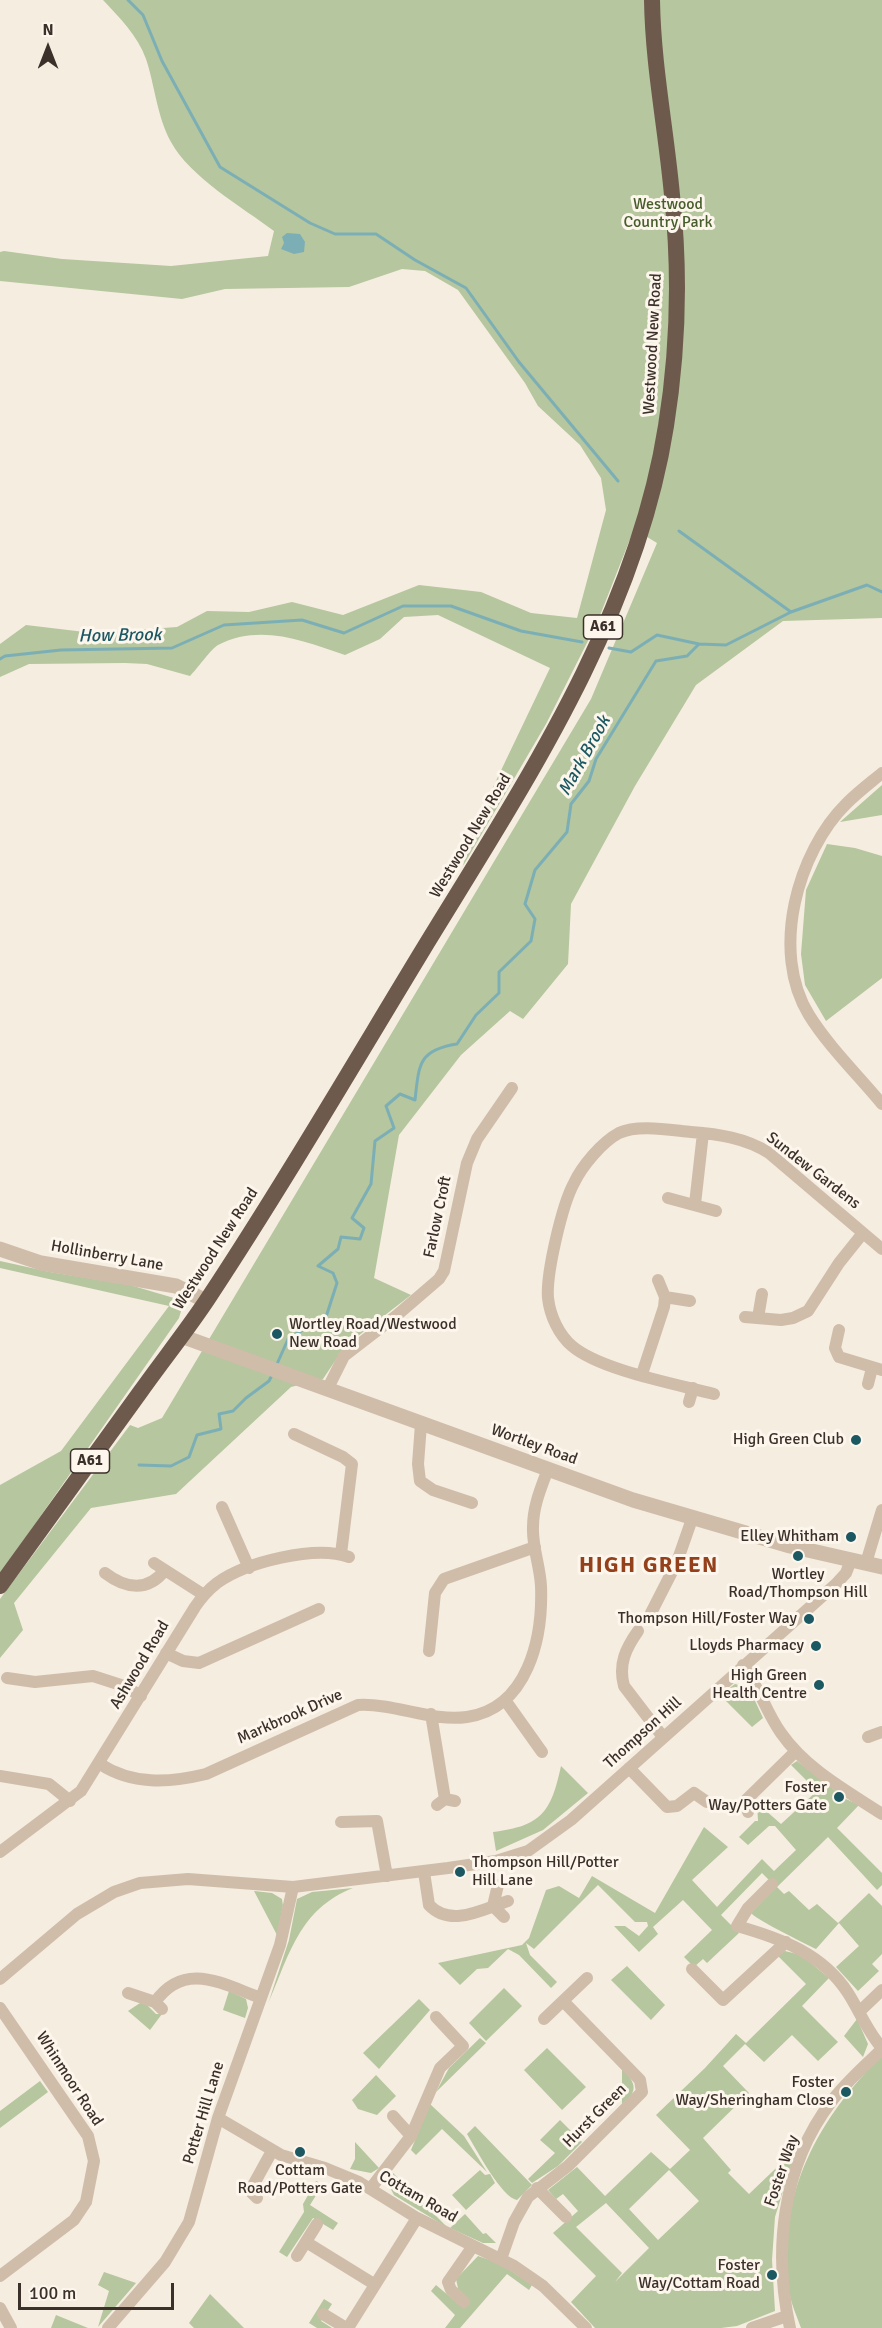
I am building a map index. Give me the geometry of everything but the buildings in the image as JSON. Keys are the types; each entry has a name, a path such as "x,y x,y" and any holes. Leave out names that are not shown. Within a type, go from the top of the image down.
{"highway":[{"name":"Westwood New Road","path":"0,1586 206,1301 525,781 573,696 633,554 660,457 674,356 676,261 673,198 659,100 652,0"}],"street":[{"path":"882,773 846,804 808,861 799,884 793,916 791,956 797,989 809,1015 882,1104"},
{"name":"Farlow Croft","path":"328,1388 344,1356 439,1279 444,1270 466,1163 477,1139 513,1088"},
{"name":"Sundew Gardens","path":"714,1394 605,1364 582,1353 559,1330 551,1309 548,1288 569,1192 582,1170 620,1133 633,1129 702,1133 736,1139 760,1148 882,1249"},
{"path":"695,1204 702,1133"},
{"path":"668,1198 716,1211"},
{"path":"745,1317 793,1318 808,1311 839,1263 863,1233"},
{"name":"Hollinberry Lane","path":"0,1249 41,1263 176,1286 206,1301"},
{"path":"642,1374 649,1346 661,1319 665,1298 658,1280"},
{"path":"758,1318 762,1294"},
{"path":"665,1298 690,1301"},
{"path":"839,1330 835,1348 839,1357 877,1369 868,1384"},
{"name":"Wortley Road","path":"181,1335 421,1424 692,1519 882,1567"},
{"path":"689,1402 693,1388"},
{"path":"421,1424 418,1464 420,1481 434,1490 472,1503"},
{"name":"Ashwood Road","path":"0,1852 70,1801 100,1764 166,1653 204,1595 226,1577 249,1568 310,1552 345,1556 352,1464 343,1457 312,1449 294,1434"},
{"name":"Markbrook Drive","path":"100,1764 125,1778 183,1779 206,1774 358,1705 374,1705 456,1718 475,1715 505,1700 525,1678 533,1655 541,1594 533,1516 548,1469"},
{"path":"222,1507 234,1520 249,1568"},
{"path":"866,1563 882,1510"},
{"path":"651,1612 669,1580 692,1519"},
{"path":"429,1652 435,1593 444,1579 535,1547"},
{"name":"Thompson Hill","path":"0,1978 76,1914 114,1892 140,1882 188,1879 293,1887 496,1861 528,1851 554,1834 842,1578 851,1560"},
{"path":"105,1573 120,1582 146,1585 153,1583 160,1566 204,1595"},
{"path":"166,1653 183,1661 199,1663 298,1612 320,1609"},
{"path":"638,1631 624,1654 622,1676 624,1686 663,1737"},
{"path":"743,1665 760,1691 775,1724 796,1751 811,1765 878,1811 882,1797"},
{"path":"16,1675 35,1682 93,1676 124,1686 141,1696"},
{"path":"505,1700 542,1752"},
{"path":"431,1714 446,1802"},
{"path":"868,1737 882,1732"},
{"path":"748,1812 745,1801 796,1751"},
{"path":"629,1768 668,1807 677,1806 694,1793 707,1802"},
{"path":"0,1776 49,1784 70,1801"},
{"path":"341,1822 377,1821 387,1876"},
{"path":"424,1872 426,1896 436,1912 455,1917 508,1901"},
{"path":"772,1884 748,1908 737,1926 786,1942 810,1954 833,1974 882,2049"},
{"path":"493,1906 498,1885"},
{"name":"Potter Hill Lane","path":"108,2328 165,2262 182,2237 194,2206 218,2118 282,1937 293,1887"},
{"path":"493,1906 504,1917"},
{"path":"692,1969 723,2000 786,1942"},
{"path":"128,1994 158,2006 174,1982 191,1977 213,1981 261,1998"},
{"path":"544,2019 587,1978"},
{"path":"859,2012 882,1990"},
{"name":"Hurst Green","path":"501,2259 514,2222 528,2197 568,2166 642,2092 640,2080 564,2001"},
{"name":"Whinmoor Road","path":"0,2007 88,2136 94,2161 86,2202 74,2220 0,2276"},
{"path":"371,2188 411,2136 440,2068 463,2046 436,2017"},
{"name":"Foster Way","path":"788,2322 781,2274 781,2241 785,2207 797,2170 817,2124 830,2103 882,2049"},
{"path":"393,2116 411,2136"},
{"name":"Cottam Road","path":"218,2118 272,2151 328,2169 371,2188 417,2218 501,2259 543,2286 586,2328"},
{"path":"257,2198 250,2191 272,2151"},
{"path":"537,2188 566,2217"},
{"path":"323,2314 347,2328 417,2218"},
{"path":"297,2256 317,2224"},
{"path":"306,2242 374,2284"},
{"path":"464,2302 451,2290 448,2282 469,2256 473,2246"},
{"path":"0,2308 11,2328"},
{"path":"752,2328 788,2322"}],"green space":[{"name":"Westwood Country Park","path":"103,0 882,0 882,618 783,621 696,685 635,786 571,904 568,964 523,1019 510,1011 461,1055 399,1135 374,1278 411,1295 345,1346 323,1379 291,1387 176,1494 91,1508 14,1603 23,1630 0,1658 0,1599 130,1425 138,1428 162,1418 591,699 657,543 634,529 597,623 546,724 463,866 472,831 550,668 438,615 404,617 380,639 345,655 282,636 250,635 218,645 190,676 147,664 125,663 29,664 0,677 0,644 26,625 93,633 177,627 207,611 249,612 292,602 343,615 419,585 481,592 531,613 577,618 606,510 601,478 580,445 538,406 525,383 458,290 425,271 402,269 349,287 225,289 182,299 0,281 0,252 4,251 62,259 171,266 268,256 274,231 204,179 180,155 171,142 162,122 143,51 127,27"},
{"path":"882,785 882,815 840,822"},
{"path":"827,844 855,848 882,856 882,978 826,1021 805,985 801,954 806,890"},
{"path":"0,1261 130,1285 184,1301 179,1318 0,1574 0,1485 61,1451 169,1306 0,1268"},
{"path":"735,1684 749,1688 763,1718 752,1727 720,1695"},
{"path":"797,1761 846,1799 859,1805 837,1828 882,1873 882,1885 877,1890 828,1837 777,1887 784,1894 789,1891 809,1910 817,1904 838,1923 869,1893 882,1906 882,1954 872,1964 879,1971 858,1991 836,1967 859,1946 839,1923 816,1949 751,1913 776,1887 762,1873 721,1915 739,1933 707,1963 703,1959 694,1967 684,1957 712,1930 683,1900 653,1927 658,1934 639,1952 614,1926 625,1926 639,1936 648,1926 647,1922 635,1922 598,1885 534,1949 526,1943 530,1955 557,1982 551,1988 519,1955 508,1949 488,1968 477,1969 460,1985 438,1963 522,1945 529,1938 546,1890 559,1886 579,1898 592,1876 655,1913 704,1827 728,1847 692,1880 717,1907 762,1859 774,1871 796,1850 775,1826 769,1826 748,1845 739,1837 755,1821 758,1821 757,1803 781,1824 817,1791 791,1765"},
{"path":"561,1766 588,1793 543,1830 496,1851 493,1832 523,1826 542,1814 553,1795"},
{"path":"353,1888 320,1908 308,1921 290,1952 268,2004 289,1940 297,1899 312,1892"},
{"path":"254,1891 272,1893 282,1899 283,1906 277,1935"},
{"path":"785,1951 801,1955 829,1978 802,2006 838,2042 818,2061 792,2035 764,2062 745,2044 723,2066 749,2093 703,2138 731,2170 728,2173 749,2194 796,2149 775,2217 772,2260 775,2311 737,2326 721,2328 595,2328 571,2302 596,2276 553,2233 578,2211 563,2194 556,2199 548,2190 577,2167 605,2196 651,2152 670,2169 690,2150 656,2115 705,2068 736,2034 746,2043 806,1984 777,1955","holes":["669,2170 699,2201 658,2240 629,2209","606,2203 649,2248 615,2282 622,2273 576,2227"]},
{"path":"627,1966 665,2005 651,2020 611,1980"},
{"path":"504,1988 522,2006 486,2041 469,2023"},
{"path":"229,1991 246,1999 248,2008 245,2018 223,2010"},
{"path":"419,1999 430,2010 379,2069 363,2053"},
{"path":"140,2003 147,2005 156,2014 162,2014 150,2030 128,2011"},
{"path":"857,2019 868,2044 863,2057 844,2036"},
{"path":"480,2038 486,2043 436,2092 449,2068"},
{"path":"547,2048 586,2087 562,2110 524,2070"},
{"path":"882,2056 882,2328 801,2328 789,2290 786,2251 789,2219 796,2188 807,2159 822,2131 859,2080"},
{"path":"622,2068 634,2087 631,2096 622,2106"},
{"path":"376,2075 396,2096 377,2115 358,2109 352,2100"},
{"path":"40,2081 48,2092 0,2128 0,2111"},
{"path":"430,2104 464,2136 487,2172 442,2129 416,2155 411,2150"},
{"path":"560,2120 582,2142 558,2166 532,2183 528,2179 555,2153 540,2140"},
{"path":"475,2126 532,2185 517,2200 504,2191 497,2182 467,2134"},
{"path":"355,2142 379,2168 371,2173 350,2169 355,2159"},
{"path":"480,2170 485,2175 490,2174 495,2183 466,2210 452,2195"},
{"path":"392,2172 448,2228 394,2195 387,2182"},
{"path":"316,2181 323,2184 310,2205 338,2223 333,2230 313,2218 287,2257 279,2252 304,2212 303,2204"},
{"path":"465,2214 483,2234 486,2233 496,2243 483,2243 450,2228"},
{"path":"478,2256 501,2264 532,2285 529,2290 507,2274 460,2328 445,2328 455,2315 431,2291 436,2285 462,2307 456,2279"},
{"path":"104,2272 136,2283 98,2327 109,2291 98,2285"},
{"path":"210,2294 244,2328 194,2328 189,2323"},
{"path":"324,2299 332,2304 321,2321 332,2328 317,2328 309,2323"},
{"path":"56,2315 88,2328 51,2328"}],"water":[{"path":"287,233 300,234 305,242 304,252 294,254 281,249 284,243 282,237"}],"waterway":[{"path":"128,0 143,15 162,61 220,167 310,223 335,234 376,234 415,260 466,288 519,362 618,481"},
{"path":"679,531 791,612"},
{"path":"609,648 631,652 657,635 699,644 726,645 791,612 867,585 882,592"},
{"name":"How Brook","path":"0,659 5,656 61,650 172,648 224,625 302,620 344,633 403,606 451,606 521,631 582,642"},
{"name":"Mark Brook","path":"277,1364 289,1337 325,1320 337,1283 333,1273 318,1266 338,1249 341,1237 360,1239 364,1228 352,1218 371,1184 375,1141 394,1128 386,1106 400,1094 415,1100 423,1061 435,1050 457,1044 476,1015 499,993 499,972 531,941 535,919 525,904 535,870 567,832 571,804 589,781 596,759 656,661 687,656 699,644"},
{"name":"Mark Brook","path":"139,1465 171,1466 189,1457 197,1435 221,1429 219,1414 233,1411 269,1381 273,1373"}],"place":[{"name":"Wortley Road/Westwood New Road","path":"277,1334"},
{"name":"High Green Club","path":"856,1440"},
{"name":"Elley Whitham","path":"851,1537"},
{"name":"Wortley Road/Thompson Hill","path":"798,1556"},
{"name":"Thompson Hill/Foster Way","path":"809,1619"},
{"name":"Lloyds Pharmacy","path":"816,1646"},
{"name":"High Green Health Centre","path":"819,1685"},
{"name":"Foster Way/Potters Gate","path":"839,1797"},
{"name":"Thompson Hill/Potter Hill Lane","path":"460,1872"},
{"name":"Foster Way/Sheringham Close","path":"846,2092"},
{"name":"Cottam Road/Potters Gate","path":"300,2152"},
{"name":"Foster Way/Cottam Road","path":"772,2275"}],"district":[{"name":"HIGH GREEN","path":"649,1566"}]}
